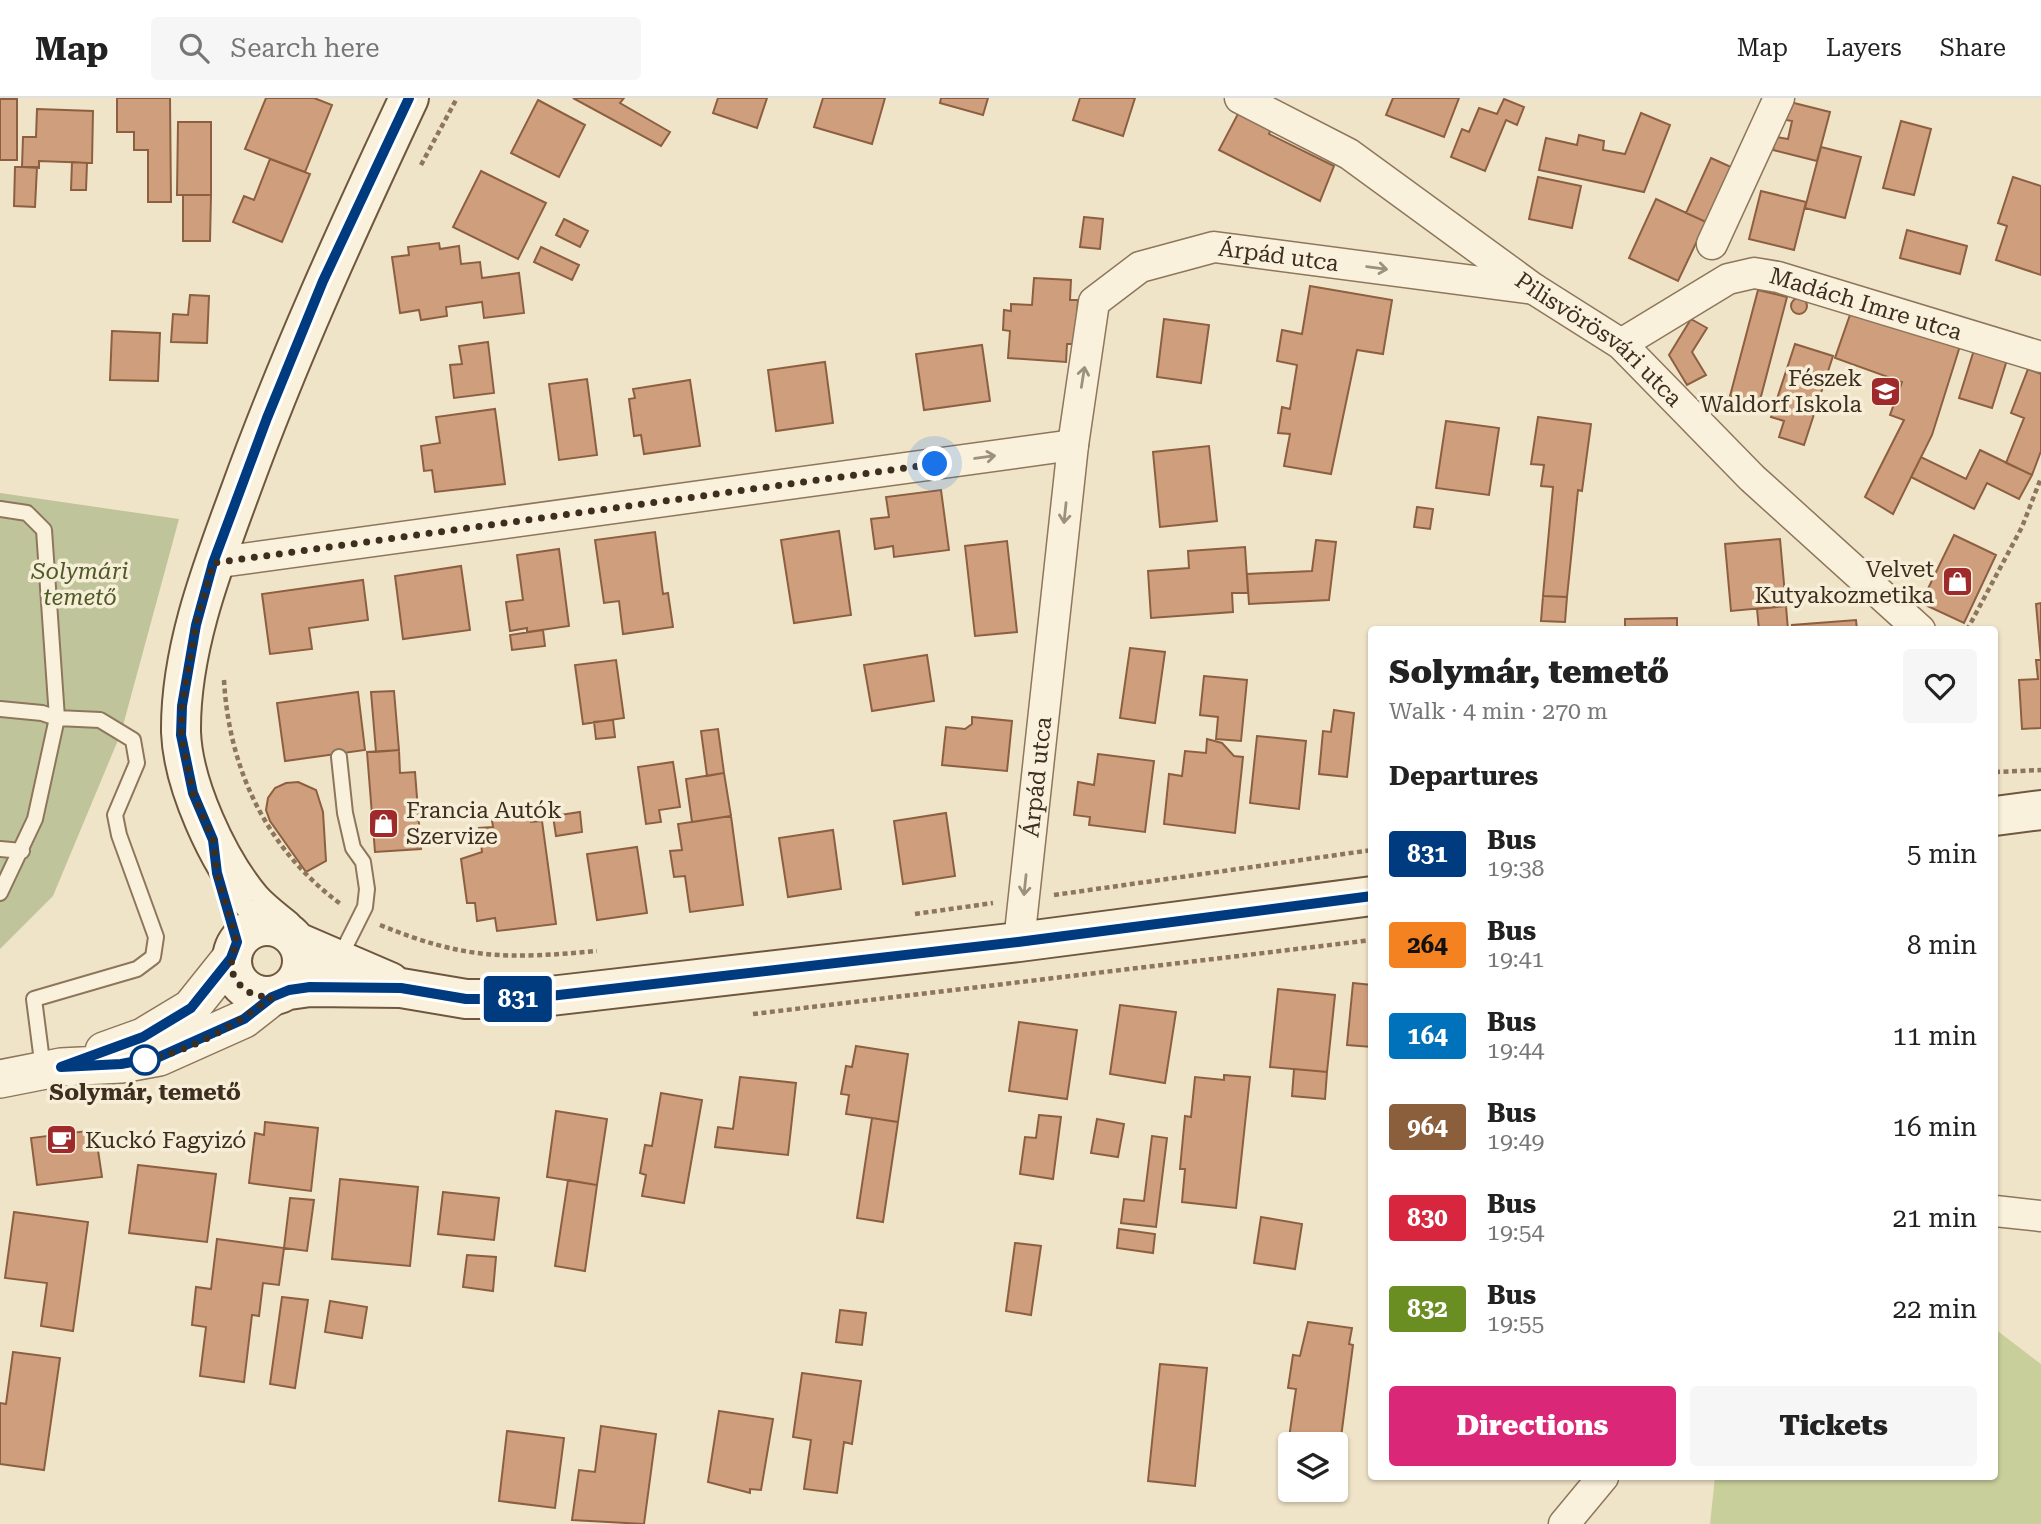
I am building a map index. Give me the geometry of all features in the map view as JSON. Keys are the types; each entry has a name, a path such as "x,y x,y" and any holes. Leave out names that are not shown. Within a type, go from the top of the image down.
{"main road":[{"path":"281,994 300,976 303,958 290,935 252,900 213,840 193,793 181,735 182,706 196,625 213,563 267,418 323,281 409,98"},
{"path":"1998,816 2041,810"},
{"path":"213,840 217,873 234,950 233,974 242,988 256,996 281,994 310,987 401,988 466,999 524,999 1018,942 1368,897"},
{"path":"234,950 249,930 266,925 401,988"}],"street":[{"name":"Pilisvörösvári utca","path":"1240,98 1349,155 1534,289 1621,344 1752,478 1916,626"},
{"path":"1712,244 1779,98"},
{"name":"Árpád utca","path":"1018,942 1073,445 1094,302 1140,267 1214,247 1534,289"},
{"name":"Madách Imre utca","path":"1621,344 1728,279 1754,273 1778,277 2041,357"},
{"path":"213,563 1073,445"},
{"path":"0,1080 52,1068 143,1037 191,1008 234,950"},
{"path":"52,1068 121,1064 159,1057 244,1019 281,994"},
{"path":"1998,1211 2041,1216"},
{"path":"1564,1524 1601,1480"}],"lane":[{"path":"0,509 27,513 44,530 57,718 35,819 0,893"},
{"path":"0,709 42,713 57,718 100,720 133,740 137,763 116,815 119,835 156,937 153,957 137,969 34,999 52,1068"},
{"path":"338,960 361,916 368,889 363,862 353,848 345,813 339,757"},
{"path":"0,849 22,851"}],"path":[{"path":"417,172 457,98"},
{"path":"1968,626 2022,527 2041,478"},
{"path":"223,676 237,762 246,790 294,865 315,886 361,916 412,938 480,956 522,958 601,950"},
{"path":"1998,772 2041,770"},
{"path":"913,915 1368,851"},
{"path":"753,1014 1368,940"}],"green space":[{"name":"Solymári temető","path":"0,493 179,519 121,733 53,896 0,949"},
{"path":"1998,1331 2041,1364 2041,1524 1710,1524 1715,1480 1998,1480"}],"building":[{"path":"117,98 170,98 171,202 148,202 148,150 134,150 134,132 117,132"},
{"path":"266,98 314,98 332,105 305,172 245,149"},
{"path":"573,98 624,98 620,103 670,132 661,146"},
{"path":"718,98 767,98 757,128 713,113"},
{"path":"823,98 885,98 872,144 814,127"},
{"path":"941,98 988,98 983,115 940,103"},
{"path":"1080,98 1135,98 1123,136 1073,120"},
{"path":"1393,98 1459,98 1444,137 1386,115"},
{"path":"0,99 17,99 17,160 0,160"},
{"path":"1504,99 1524,107 1517,125 1506,120 1485,171 1451,157 1462,129 1469,132 1479,108 1497,114"},
{"path":"538,100 585,125 559,177 511,153"},
{"path":"1786,101 1830,112 1817,161 1773,150 1776,137 1788,139 1792,121 1781,119"},
{"path":"37,109 93,111 92,163 39,161 39,168 22,167 23,137 36,137"},
{"path":"1239,112 1271,128 1269,134 1334,166 1320,201 1219,150"},
{"path":"1641,113 1670,125 1644,192 1539,170 1546,138 1577,145 1579,135 1604,141 1603,150 1625,154"},
{"path":"1901,121 1931,129 1914,195 1883,188"},
{"path":"178,122 211,122 211,195 177,195"},
{"path":"1821,147 1861,157 1845,218 1805,208"},
{"path":"1711,158 1731,167 1706,222 1686,213"},
{"path":"270,159 310,174 282,242 233,222 244,196 254,200"},
{"path":"72,162 87,163 86,190 71,190"},
{"path":"15,167 37,167 35,207 14,206"},
{"path":"481,171 546,203 518,259 453,227"},
{"path":"1538,177 1581,186 1572,228 1529,219"},
{"path":"2013,177 2041,186 2041,275 1996,260 2007,226 1998,223"},
{"path":"1761,191 1806,202 1794,250 1749,239"},
{"path":"183,195 211,195 210,241 183,241"},
{"path":"1656,199 1706,222 1678,281 1629,258"},
{"path":"1084,217 1103,219 1100,249 1080,247"},
{"path":"564,219 588,231 580,247 556,235"},
{"path":"1907,230 1967,246 1960,274 1900,258"},
{"path":"439,243 440,249 459,246 461,264 480,262 482,278 519,273 524,313 484,318 482,302 446,307 447,316 421,320 419,310 400,313 392,257 409,255 408,247"},
{"path":"541,247 579,265 572,280 534,262"},
{"path":"1034,278 1071,280 1070,300 1078,300 1075,344 1067,344 1066,362 1008,358 1010,331 1003,330 1004,310 1011,311 1011,304 1032,305"},
{"path":"1310,286 1392,300 1383,354 1357,350 1331,474 1284,466 1290,434 1278,433 1282,407 1290,409 1297,365 1277,361 1282,330 1302,334"},
{"path":"1758,290 1787,297 1759,404 1730,396"},
{"path":"190,295 209,296 207,343 171,342 173,314 188,315"},
{"path":"1796,298 1802,298 1807,306 1805,312 1796,314 1791,309 1791,303"},
{"path":"1852,309 1960,346 1932,435 1893,514 1865,497 1904,420 1890,415 1902,382 1835,358"},
{"path":"1164,319 1209,325 1201,383 1157,377"},
{"path":"1691,319 1707,328 1692,352 1706,375 1687,385 1669,355"},
{"path":"112,331 160,333 158,381 110,380"},
{"path":"488,342 494,393 454,398 450,365 462,364 459,346"},
{"path":"1795,344 1833,356 1804,445 1779,437 1784,421 1771,417"},
{"path":"982,345 990,401 924,410 916,354"},
{"path":"1974,350 2007,360 1992,408 1959,398"},
{"path":"825,362 833,423 776,431 768,370"},
{"path":"2028,369 2041,374 2041,451 2032,475 2006,463 2024,418 2011,413"},
{"path":"587,379 597,455 559,460 549,384"},
{"path":"690,380 700,446 644,454 641,435 634,436 629,399 635,398 633,389"},
{"path":"495,409 505,484 435,492 432,470 424,471 421,446 440,443 436,417"},
{"path":"1538,417 1591,424 1582,491 1578,490 1567,597 1543,596 1553,487 1541,486 1544,465 1531,464"},
{"path":"1446,421 1499,428 1489,495 1436,488"},
{"path":"1209,446 1217,521 1160,527 1153,452"},
{"path":"1980,450 2032,475 2019,499 1987,483 1974,509 1911,477 1921,457 1966,479"},
{"path":"941,490 949,550 894,557 893,546 875,549 871,519 889,517 886,497"},
{"path":"1417,507 1433,509 1430,529 1414,527"},
{"path":"839,531 851,615 794,623 781,540"},
{"path":"655,532 663,594 668,593 673,627 623,634 619,601 604,603 595,540"},
{"path":"1954,535 1996,555 1964,623 1921,603"},
{"path":"1780,539 1786,606 1731,611 1725,544"},
{"path":"1316,540 1336,542 1329,600 1249,604 1247,574 1312,571"},
{"path":"1007,541 1017,632 975,636 965,546"},
{"path":"1245,547 1248,593 1232,593 1233,612 1151,618 1148,571 1189,568 1188,551"},
{"path":"559,549 569,626 527,632 527,628 510,631 506,602 523,600 517,555"},
{"path":"461,566 470,630 403,639 395,576"},
{"path":"363,580 368,620 309,628 312,649 270,654 262,594"},
{"path":"1543,596 1567,597 1565,622 1541,621"},
{"path":"2041,603 2041,660 2036,604"},
{"path":"1786,606 1788,626 1759,626 1757,609"},
{"path":"1677,618 1677,626 1625,626 1625,619"},
{"path":"1856,620 1857,626 1792,626"},
{"path":"543,630 545,646 512,650 510,635"},
{"path":"1130,648 1165,652 1155,723 1120,718"},
{"path":"927,655 934,701 872,711 864,665"},
{"path":"616,660 624,718 583,724 575,665"},
{"path":"2036,660 2041,660 2041,728 2022,729 2019,680 2038,679"},
{"path":"1204,676 1247,680 1241,741 1216,739 1218,717 1200,715"},
{"path":"394,691 399,750 376,752 371,692"},
{"path":"358,692 365,750 285,761 277,703"},
{"path":"1334,710 1354,713 1347,777 1319,774 1323,731 1331,732"},
{"path":"972,717 1012,721 1007,771 942,765 946,727 965,729 972,724"},
{"path":"613,720 615,737 596,739 594,722"},
{"path":"718,729 724,773 707,776 701,731"},
{"path":"1257,736 1306,741 1299,809 1250,803"},
{"path":"1207,739 1222,743 1234,756 1243,757 1235,833 1164,824 1169,774 1182,776 1185,751 1206,753"},
{"path":"399,750 400,773 415,772 421,849 375,852 367,752"},
{"path":"1098,754 1154,761 1145,832 1089,825 1090,817 1074,815 1078,782 1094,785"},
{"path":"673,762 680,807 659,810 661,822 646,824 638,767"},
{"path":"724,773 731,816 692,822 686,779"},
{"path":"298,782 316,790 323,812 326,861 306,872 270,821 266,810 268,798 275,788"},
{"path":"580,812 582,832 556,836 553,816"},
{"path":"946,813 955,876 903,884 894,821"},
{"path":"530,814 531,822 542,821 556,924 497,931 495,918 477,921 475,903 467,903 461,859 482,852 479,828 493,827 492,820"},
{"path":"731,816 743,905 690,912 685,876 674,877 670,851 682,850 678,824"},
{"path":"833,830 841,889 788,897 779,838"},
{"path":"637,847 647,913 597,920 587,854"},
{"path":"1353,983 1368,985 1368,1047 1347,1045"},
{"path":"1278,989 1335,995 1327,1072 1270,1067"},
{"path":"1120,1005 1176,1012 1165,1083 1110,1074"},
{"path":"1019,1022 1077,1030 1067,1099 1009,1091"},
{"path":"856,1046 908,1054 898,1122 846,1114 849,1095 841,1094 846,1066 852,1067"},
{"path":"1294,1069 1327,1072 1325,1099 1292,1096"},
{"path":"1224,1075 1250,1077 1236,1208 1182,1202 1185,1169 1180,1169 1185,1116 1191,1117 1195,1077 1224,1080"},
{"path":"740,1077 796,1083 788,1155 715,1147 718,1127 733,1129"},
{"path":"661,1093 702,1100 684,1203 642,1196 646,1175 640,1173 645,1145 652,1146"},
{"path":"556,1111 607,1119 597,1185 547,1177"},
{"path":"1039,1115 1061,1117 1053,1179 1020,1174 1025,1137 1036,1138"},
{"path":"872,1118 898,1122 883,1222 857,1218"},
{"path":"1097,1119 1124,1124 1118,1157 1091,1153"},
{"path":"265,1122 318,1128 311,1191 249,1183 255,1133 264,1135"},
{"path":"95,1130 102,1177 37,1185 31,1138"},
{"path":"1152,1136 1167,1138 1156,1227 1121,1223 1124,1199 1144,1201"},
{"path":"138,1165 216,1174 207,1242 129,1233"},
{"path":"340,1179 418,1187 410,1266 332,1259"},
{"path":"568,1180 597,1185 585,1271 555,1266"},
{"path":"443,1192 499,1198 494,1240 438,1234"},
{"path":"290,1198 314,1200 307,1251 284,1248"},
{"path":"14,1212 88,1222 73,1331 41,1326 47,1283 5,1278"},
{"path":"1261,1217 1302,1224 1295,1269 1254,1263"},
{"path":"1119,1229 1155,1234 1153,1253 1117,1248"},
{"path":"217,1239 284,1248 279,1285 263,1283 259,1316 252,1315 244,1382 200,1376 206,1327 192,1325 196,1287 211,1289"},
{"path":"1015,1243 1041,1246 1031,1315 1006,1311"},
{"path":"467,1255 496,1257 493,1291 463,1287"},
{"path":"282,1297 308,1300 295,1388 270,1384"},
{"path":"330,1301 367,1307 362,1338 325,1332"},
{"path":"840,1310 866,1313 862,1345 836,1342"},
{"path":"1308,1322 1352,1328 1349,1344 1353,1345 1342,1432 1290,1432 1296,1389 1288,1388 1293,1355 1300,1356"},
{"path":"13,1352 60,1358 44,1470 0,1464 0,1403 6,1404"},
{"path":"1160,1364 1207,1368 1195,1486 1148,1481"},
{"path":"802,1373 861,1381 852,1444 844,1442 837,1493 804,1489 811,1440 793,1437"},
{"path":"719,1411 773,1419 761,1490 750,1489 750,1493 708,1482"},
{"path":"601,1426 656,1434 644,1524 572,1520 579,1470 595,1472"},
{"path":"507,1431 564,1438 555,1508 499,1501"}],"bus line":[{"name":"831","path":"409,98 323,281 267,418 213,563 196,625 182,706 181,735 193,793 213,840 217,873 237,942 231,958 191,1008 143,1037 61,1067 121,1064 159,1057 214,1035 244,1019 272,997 289,990 310,987 401,988 466,999 524,999 1018,942 1368,897"}],"place":[{"name":"Fészek Waldorf Iskola","path":"1885,391"},
{"name":"Velvet Kutyakozmetika","path":"1957,582"},
{"name":"Francia Autók Szervize","path":"383,823"},
{"name":"Solymár, temető","path":"145,1060"},
{"name":"Kuckó Fagyizó","path":"62,1140"}],"route":[{"path":"145,1060 140,1061 159,1057 214,1035 244,1019 272,997 256,996 242,988 233,974 231,958 237,942 217,873 213,840 193,793 181,735 182,706 196,625 213,563 935,464"}]}
